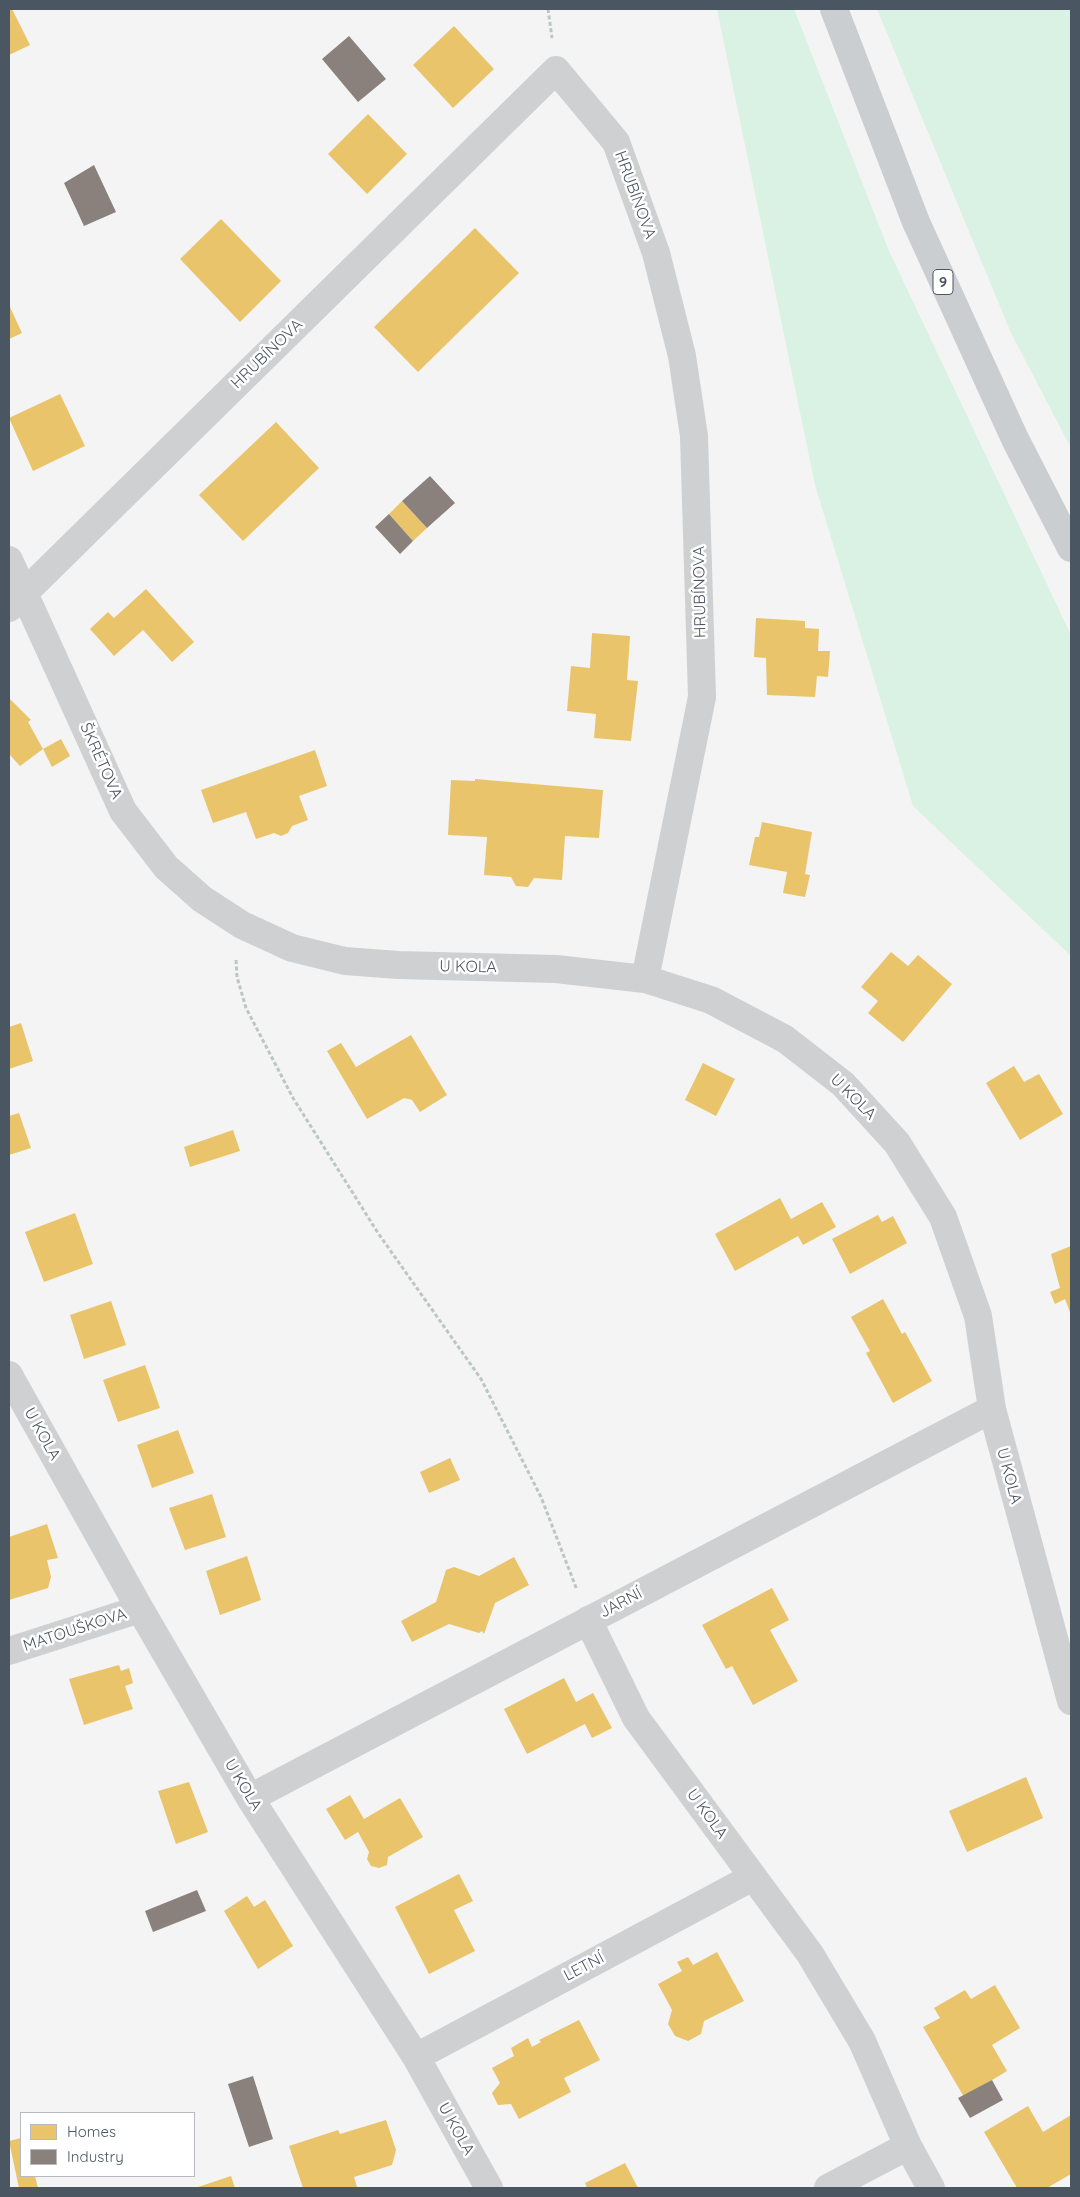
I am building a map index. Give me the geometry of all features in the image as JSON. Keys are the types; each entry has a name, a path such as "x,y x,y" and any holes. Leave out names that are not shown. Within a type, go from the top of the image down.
{"main road":[{"name":"9","path":"834,9 916,222 1015,439 1071,548"}],"street":[{"name":"HRUBÍNOVA","path":"17,600 556,70 616,142 656,253 682,356 694,436 702,697 645,979"},
{"name":"ŠKRÉTOVA","path":"9,560 17,600 123,811 166,867 202,899 242,925"},
{"name":"U KOLA","path":"242,925 292,948 345,961 398,965 556,969 645,979 711,1000 785,1039 843,1084 897,1143 943,1217 978,1316 992,1409 1071,1700"},
{"name":"U KOLA","path":"9,1375 140,1609 250,1798 416,2057 489,2188"},
{"name":"JARNÍ","path":"250,1798 992,1409"},
{"name":"MATOUŠKOVA","path":"9,1651 140,1609"},
{"name":"U KOLA","path":"588,1620 636,1718 810,1954 862,2041 908,2146 931,2188"},
{"name":"LETNÍ","path":"416,2057 753,1877"},
{"path":"828,2188 908,2146"}],"path":[{"path":"242,925 236,950 237,977 246,1008 293,1098 373,1225 481,1379 541,1497 588,1620"}],"green space":[{"path":"717,9 794,9 889,251 1071,635 1071,956 913,806 815,485"},
{"path":"877,9 1071,9 1071,448 1011,333"}],"building: Homes":[{"path":"9,9 12,9 30,45 9,55"},
{"path":"454,26 494,69 453,108 413,65"},
{"path":"368,114 407,154 367,194 328,154"},
{"path":"221,219 281,281 240,322 180,259"},
{"path":"475,228 519,273 418,372 374,327"},
{"path":"9,305 22,333 9,339"},
{"path":"60,394 85,446 33,471 9,418"},
{"path":"276,422 319,468 243,541 199,495"},
{"path":"402,501 427,528 413,541 389,514"},
{"path":"146,589 194,642 172,662 143,630 114,656 90,629 108,612 114,618"},
{"path":"756,618 805,621 805,628 819,629 818,651 830,651 828,677 817,676 815,697 767,695 766,658 754,657"},
{"path":"592,633 630,636 627,680 638,681 631,741 594,738 596,714 567,711 571,666 590,668"},
{"path":"9,698 31,720 28,722 43,749 20,766 9,754"},
{"path":"61,739 70,756 52,767 43,749"},
{"path":"315,750 327,786 299,796 308,820 292,826 288,833 281,836 274,833 256,839 246,812 213,823 201,790"},
{"path":"475,779 603,790 599,838 565,836 562,880 534,878 528,887 516,886 511,877 484,875 487,837 448,835 451,780 475,781"},
{"path":"762,822 812,832 805,874 810,875 805,897 783,893 787,872 749,865 755,837 759,837"},
{"path":"891,952 908,966 918,955 952,984 903,1042 868,1013 878,1001 861,987"},
{"path":"21,1023 33,1061 9,1069 9,1027"},
{"path":"411,1035 447,1095 420,1112 412,1100 404,1098 367,1119 327,1051 341,1043 356,1067"},
{"path":"703,1063 735,1079 716,1116 685,1100"},
{"path":"1014,1066 1024,1082 1039,1074 1063,1114 1020,1140 986,1083"},
{"path":"19,1113 31,1148 9,1155 9,1116"},
{"path":"233,1130 240,1151 190,1167 184,1147"},
{"path":"780,1198 791,1219 822,1202 836,1227 803,1245 798,1236 735,1271 715,1234"},
{"path":"75,1213 93,1264 44,1282 25,1232"},
{"path":"878,1215 882,1222 893,1216 907,1243 850,1274 832,1239"},
{"path":"1071,1246 1071,1315 1065,1299 1055,1304 1050,1292 1060,1288 1051,1254"},
{"path":"883,1299 902,1334 905,1332 932,1381 893,1403 866,1353 870,1351 851,1317"},
{"path":"111,1301 126,1345 84,1359 70,1315"},
{"path":"145,1365 160,1408 118,1422 103,1380"},
{"path":"178,1430 194,1473 152,1488 137,1445"},
{"path":"450,1458 460,1480 429,1493 420,1472"},
{"path":"212,1494 226,1537 185,1550 169,1508"},
{"path":"47,1524 58,1558 47,1560 51,1577 48,1588 9,1600 9,1537"},
{"path":"247,1556 261,1600 220,1615 206,1571"},
{"path":"514,1557 529,1585 495,1603 484,1634 482,1631 479,1633 449,1624 412,1642 401,1621 436,1602 446,1570 454,1567 479,1576"},
{"path":"772,1588 789,1620 770,1630 798,1681 753,1705 732,1666 726,1669 702,1625"},
{"path":"119,1665 121,1671 129,1668 133,1683 125,1686 133,1709 84,1725 69,1679"},
{"path":"564,1678 576,1702 593,1693 612,1728 592,1738 585,1724 527,1754 504,1709"},
{"path":"1026,1777 1043,1818 967,1852 949,1811"},
{"path":"189,1782 208,1832 176,1844 158,1791"},
{"path":"350,1795 364,1819 400,1798 423,1837 388,1857 387,1865 379,1868 371,1866 367,1859 369,1852 358,1832 345,1840 326,1809"},
{"path":"459,1874 473,1901 454,1910 475,1951 429,1974 395,1907"},
{"path":"247,1896 254,1907 265,1900 293,1946 258,1969 224,1911"},
{"path":"717,1952 744,2001 704,2021 701,2034 688,2041 675,2036 668,2024 672,2010 658,1984 682,1971 677,1962 688,1957 693,1965"},
{"path":"995,1985 1020,2028 992,2045 1007,2071 964,2097 923,2027 940,2018 934,2008 965,1990 971,1999"},
{"path":"579,2020 600,2060 564,2078 571,2092 519,2119 511,2104 498,2105 492,2093 500,2083 492,2068 514,2056 511,2048 528,2038 532,2047 541,2042 539,2040"},
{"path":"1028,2106 1043,2132 1071,2115 1071,2174 1047,2188 1017,2188 984,2132"},
{"path":"386,2120 396,2150 392,2165 354,2177 357,2187 303,2188 289,2146 338,2130 340,2134"},
{"path":"20,2138 20,2177 35,2177 38,2188 19,2188 9,2141"},
{"path":"625,2163 638,2188 587,2188 585,2183"},
{"path":"231,2176 235,2188 195,2188"}],"building: Industry":[{"path":"349,36 386,79 358,102 322,59"},
{"path":"94,165 116,212 84,226 64,183"},
{"path":"430,476 455,503 427,528 402,501"},
{"path":"389,514 413,541 400,554 375,527"},
{"path":"197,1890 206,1911 153,1932 145,1911"},
{"path":"253,2076 273,2139 249,2147 228,2084"},
{"path":"992,2080 1003,2100 970,2118 958,2098"}]}
